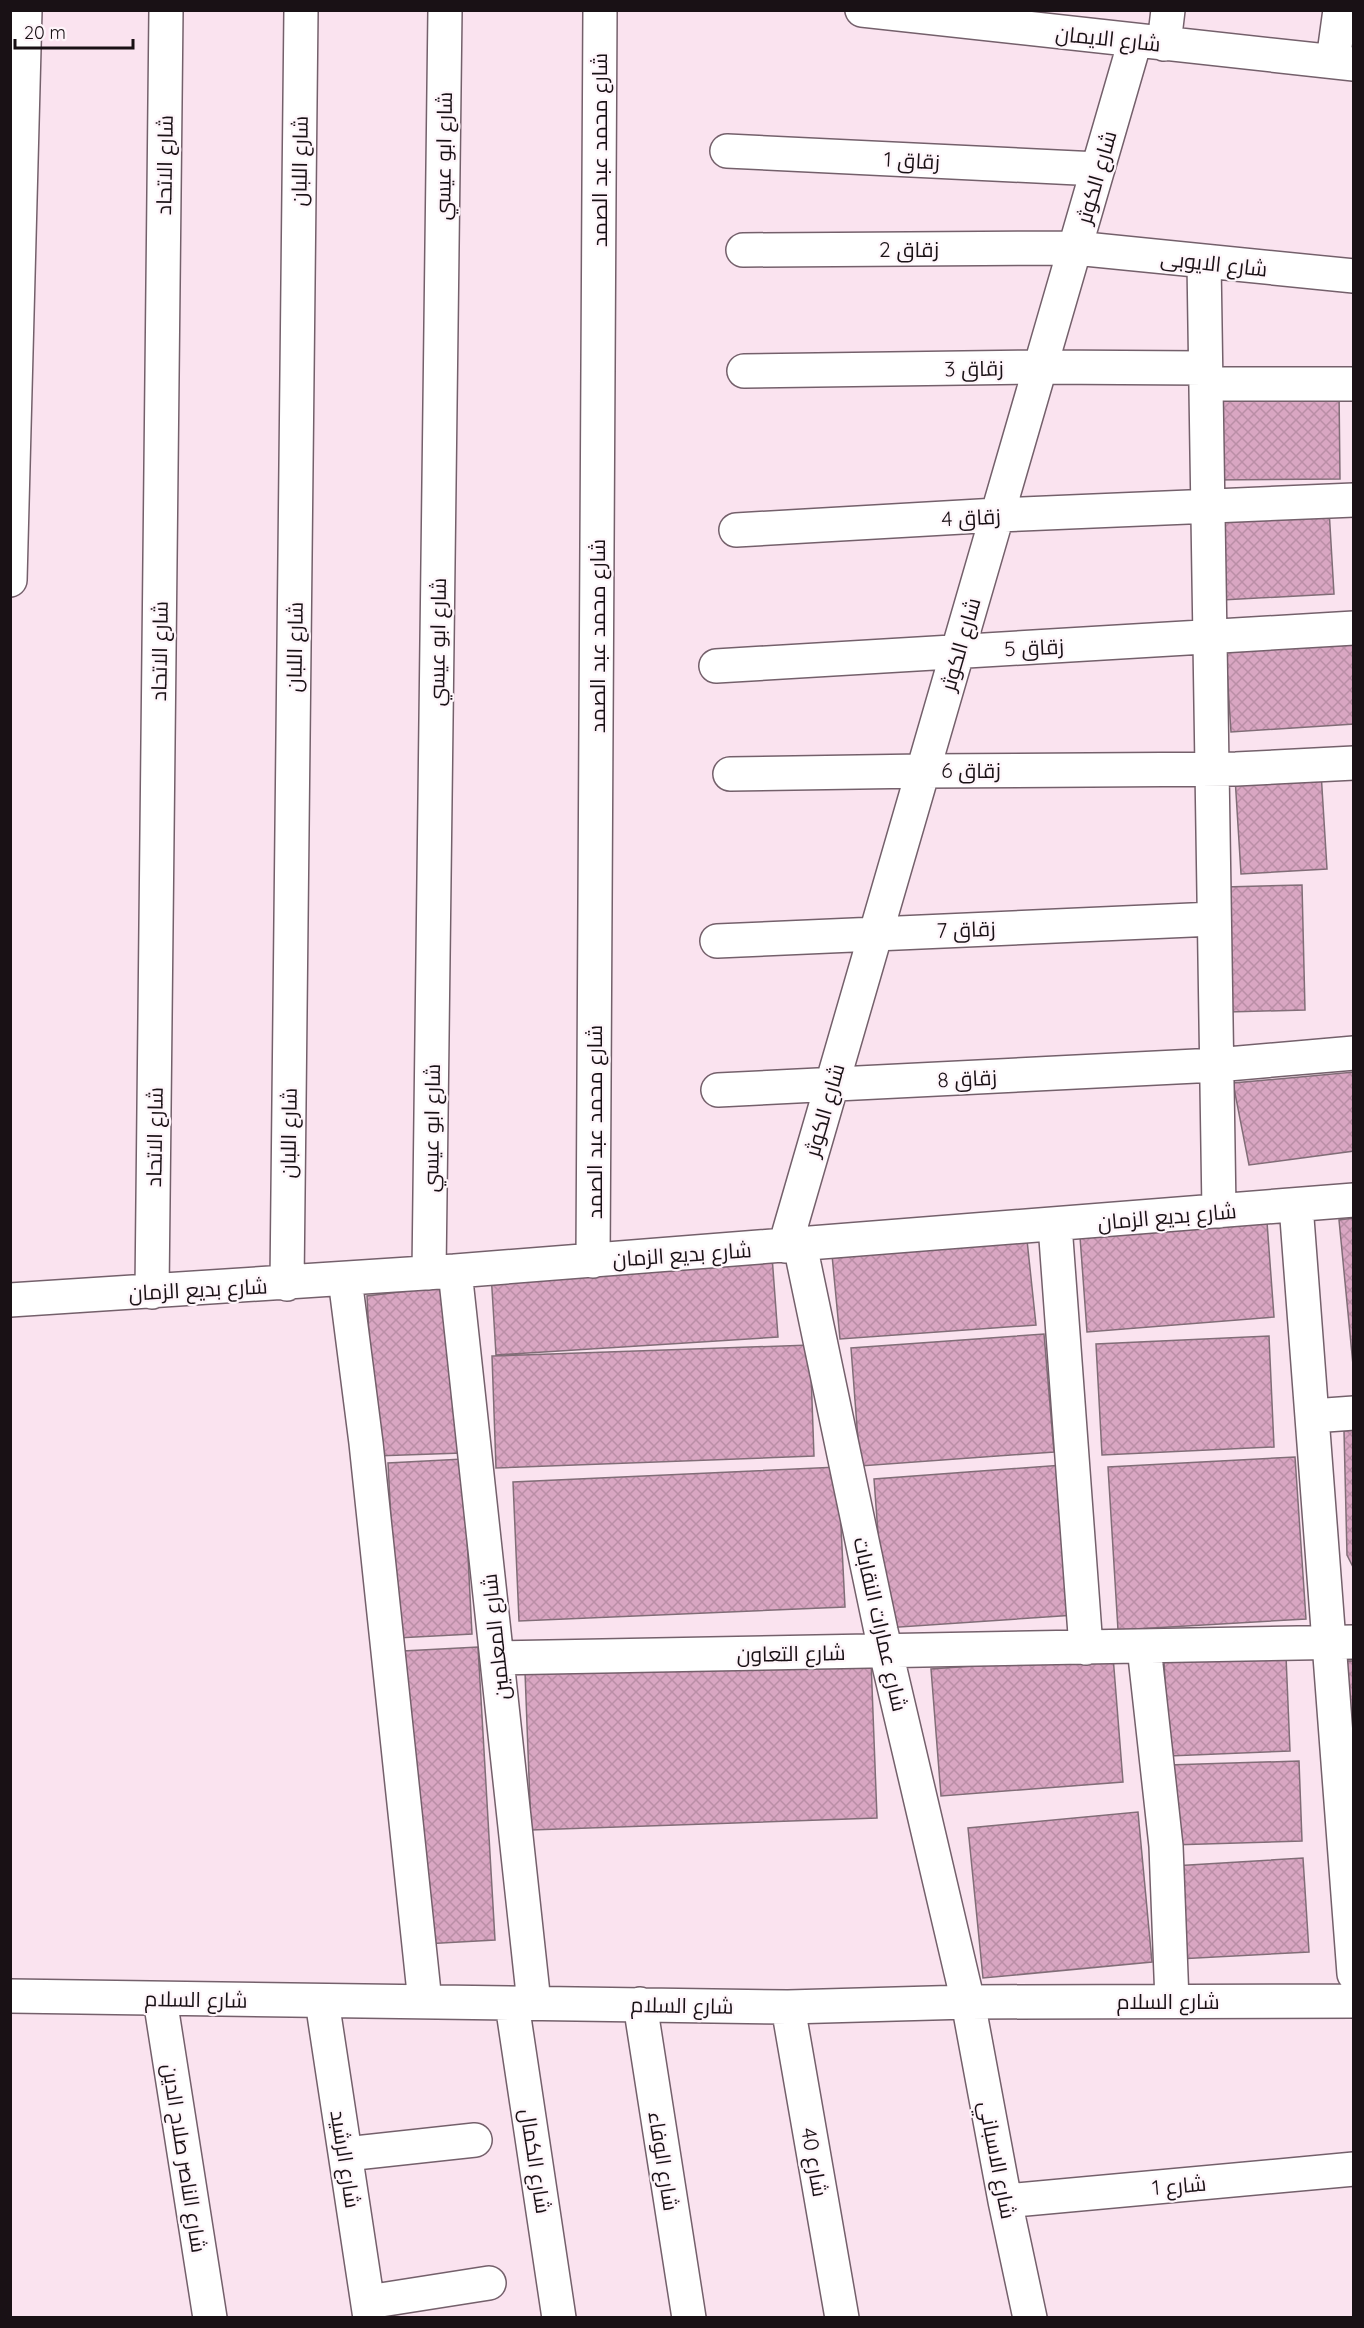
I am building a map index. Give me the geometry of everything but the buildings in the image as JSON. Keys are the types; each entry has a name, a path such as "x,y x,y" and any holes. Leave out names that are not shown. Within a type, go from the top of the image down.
{"street":[{"path":"10,580 25,10"},
{"name":"شارع الاتحاد","path":"152,1292 166,10"},
{"name":"شارع اللبان","path":"287,1284 301,10"},
{"name":"شارع ابو عيسي","path":"442,1272 445,10"},
{"name":"شارع محمد عبد الصمد","path":"593,1261 600,10"},
{"name":"شارع الايمان","path":"862,10 991,18 1150,42 1343,63"},
{"name":"شارع الكوثر","path":"792,1246 832,1085 1098,169 1150,42 1168,10"},
{"path":"1340,10 1343,63"},
{"name":"زقاق 1","path":"727,151 1098,169"},
{"name":"زقاق 2","path":"743,250 1075,248"},
{"name":"شارع الايوبى","path":"1075,248 1353,276"},
{"path":"1204,262 1219,1211"},
{"name":"زقاق 3","path":"744,371 1040,368 1353,384"},
{"name":"زقاق 4","path":"736,530 997,515 1207,508 1353,500"},
{"name":"زقاق 5","path":"716,666 1353,628"},
{"name":"زقاق 6","path":"730,774 1211,768 1353,763"},
{"name":"زقاق 7","path":"717,941 1214,919"},
{"name":"زقاق 8","path":"718,1090 1216,1065 1353,1053"},
{"name":"شارع بديع الزمان","path":"10,1300 287,1284 1353,1200"},
{"path":"1296,1205 1312,1416 1341,1643 1353,1974"},
{"path":"1055,1225 1086,1648"},
{"name":"شارع عمارات النقابات","path":"792,1246 968,2002"},
{"name":"شارع المعلمين","path":"442,1272 497,1658 523,2003"},
{"path":"345,1279 368,1455 425,2002"},
{"path":"1312,1416 1353,1413"},
{"name":"شارع التعاون","path":"497,1658 1341,1643"},
{"path":"1144,1647 1166,1846 1172,2001"},
{"name":"شارع السلام","path":"10,1996 788,2007 968,2002 1353,2001"},
{"name":"شارع الناصر صلاح الدين","path":"160,1999 210,2318"},
{"name":"شارع الرشيد","path":"322,2001 369,2310"},
{"name":"شارع الاسباني","path":"968,2002 1005,2201 1030,2318"},
{"name":"شارع الكمال","path":"523,2003 559,2318"},
{"name":"شارع الوفاء","path":"640,2004 689,2318"},
{"name":"شارع 40","path":"788,2007 842,2318"},
{"path":"346,2154 475,2140"},
{"name":"شارع 1","path":"1005,2201 1353,2169"},
{"path":"369,2310 489,2283"}]}
